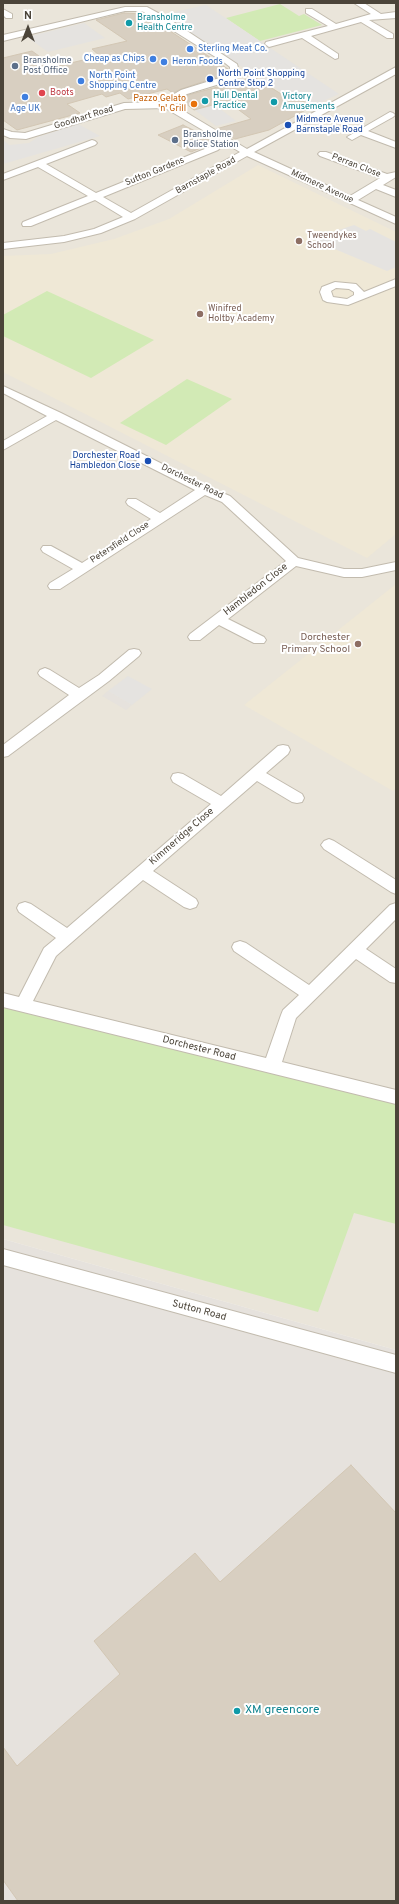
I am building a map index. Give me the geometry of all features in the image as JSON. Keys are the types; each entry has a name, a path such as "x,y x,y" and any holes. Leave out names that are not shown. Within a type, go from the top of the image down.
{"street":[{"path":"358,3 378,15"},
{"path":"3,38 125,9 144,9 151,12 234,66 235,71 233,78 184,92 169,101 167,105"},
{"path":"309,11 336,26"},
{"path":"269,44 378,15 396,15"},
{"path":"362,19 390,36"},
{"path":"304,35 335,56"},
{"name":"Barnstaple Road","path":"3,246 64,240 97,231 131,217 248,153 330,105 396,70"},
{"name":"Goodhart Road","path":"3,132 10,135 26,136 124,106 151,104 167,105 180,111 248,153"},
{"path":"352,137 390,115"},
{"path":"361,132 396,145"},
{"path":"3,177 92,143"},
{"name":"Sutton Gardens","path":"27,224 215,148"},
{"name":"Midmere Avenue","path":"248,153 396,222"},
{"name":"Perran Close","path":"324,153 392,176"},
{"path":"39,164 131,217"},
{"name":"Perran Close","path":"351,200 392,176"},
{"name":"Perran Close","path":"376,185 396,194"},
{"path":"357,299 396,282"},
{"path":"380,289 396,296"},
{"name":"Dorchester Road","path":"3,389 204,490 226,499 294,561 344,572 362,573 396,566"},
{"path":"3,446 57,415"},
{"name":"Petersfield Close","path":"55,586 204,490"},
{"name":"Petersfield Close","path":"132,502 159,518"},
{"name":"Petersfield Close","path":"47,549 81,568"},
{"name":"Hambledon Close","path":"195,637 294,561"},
{"name":"Hambledon Close","path":"218,619 259,640"},
{"path":"3,752 79,694 104,678 134,653"},
{"path":"45,673 79,694"},
{"name":"Kimmeridge Close","path":"23,1005 50,952 282,750"},
{"path":"256,774 297,798"},
{"name":"Kimmeridge Close","path":"178,778 222,803"},
{"path":"329,845 396,888"},
{"name":"Kimmeridge Close","path":"142,872 190,903"},
{"path":"25,908 67,937"},
{"path":"272,1067 289,1015 396,909"},
{"path":"240,947 310,994"},
{"path":"354,950 396,977"},
{"name":"Dorchester Road","path":"3,1000 396,1097"},
{"name":"Sutton Road","path":"3,1257 396,1364"}],"shaded area":[{"path":"3,3 396,3 396,1350 3,1239"},
{"path":"206,5 339,94 314,105 289,97 161,15"},
{"path":"84,23 105,38 48,52 27,37"},
{"path":"215,105 236,121 216,126 195,110"},
{"path":"78,124 100,136 3,164 3,140 9,145 29,143 38,137"},
{"name":"Winifred Holtby Academy","path":"258,165 396,232 396,534 367,558 3,372 3,256 51,254 114,239 169,219"},
{"path":"354,225 366,231 370,229 396,242 396,267 387,271 311,239"},
{"name":"Dorchester Primary School","path":"396,584 396,788 393,791 244,705"},
{"path":"128,676 152,689 132,705 108,691"},
{"path":"108,691 132,705 126,710 102,696"},
{"path":"3,1239 396,1350 396,1901 3,1901"}],"green space":[{"path":"280,4 299,16 304,14 322,25 260,41 226,18"},
{"path":"47,291 154,340 91,378 3,336 3,315"},
{"path":"187,379 232,399 166,445 120,423"},
{"path":"3,1005 396,1104 396,1224 354,1213 318,1312 3,1225"}],"building":[{"name":"North Point Shopping Centre","path":"124,13 144,14 228,69 223,75 173,93 167,89 128,99 120,93 106,97 102,94 67,104 80,113 17,130 3,120 3,58 32,51 54,67 100,56 92,49 127,41 96,20"},
{"path":"254,77 293,101 296,99 311,104 308,106 311,107 269,130 235,139 216,129 251,119 227,101 194,110 181,100 188,95"},
{"name":"Bransholme Police Station","path":"183,125 199,133 204,132 218,141 191,152 158,135"},
{"name":"XM greencore","path":"351,1465 396,1513 396,1901 18,1901 3,1880 3,1747 17,1766 120,1674 94,1641 195,1553 220,1582"}],"place":[{"name":"Bransholme Health Centre","path":"129,23"},
{"name":"Sterling Meat Co.","path":"190,49"},
{"name":"Cheap as Chips","path":"153,59"},
{"name":"Heron Foods","path":"164,62"},
{"name":"Bransholme Post Office","path":"15,66"},
{"name":"North Point Shopping Centre Stop 2","path":"210,79"},
{"name":"North Point Shopping Centre","path":"81,81"},
{"name":"Boots","path":"42,93"},
{"name":"Age UK","path":"25,97"},
{"name":"Hull Dental Practice","path":"205,101"},
{"name":"Victory Amusements","path":"274,102"},
{"name":"Pazzo Gelato 'n' Grill","path":"194,104"},
{"name":"Midmere Avenue Barnstaple Road","path":"288,125"},
{"name":"Bransholme Police Station","path":"175,140"},
{"name":"Tweendykes School","path":"299,241"},
{"name":"Winifred Holtby Academy","path":"200,314"},
{"name":"Dorchester Road Hambledon Close","path":"148,461"},
{"name":"Dorchester Primary School","path":"358,644"},
{"name":"XM greencore","path":"237,1711"}]}
